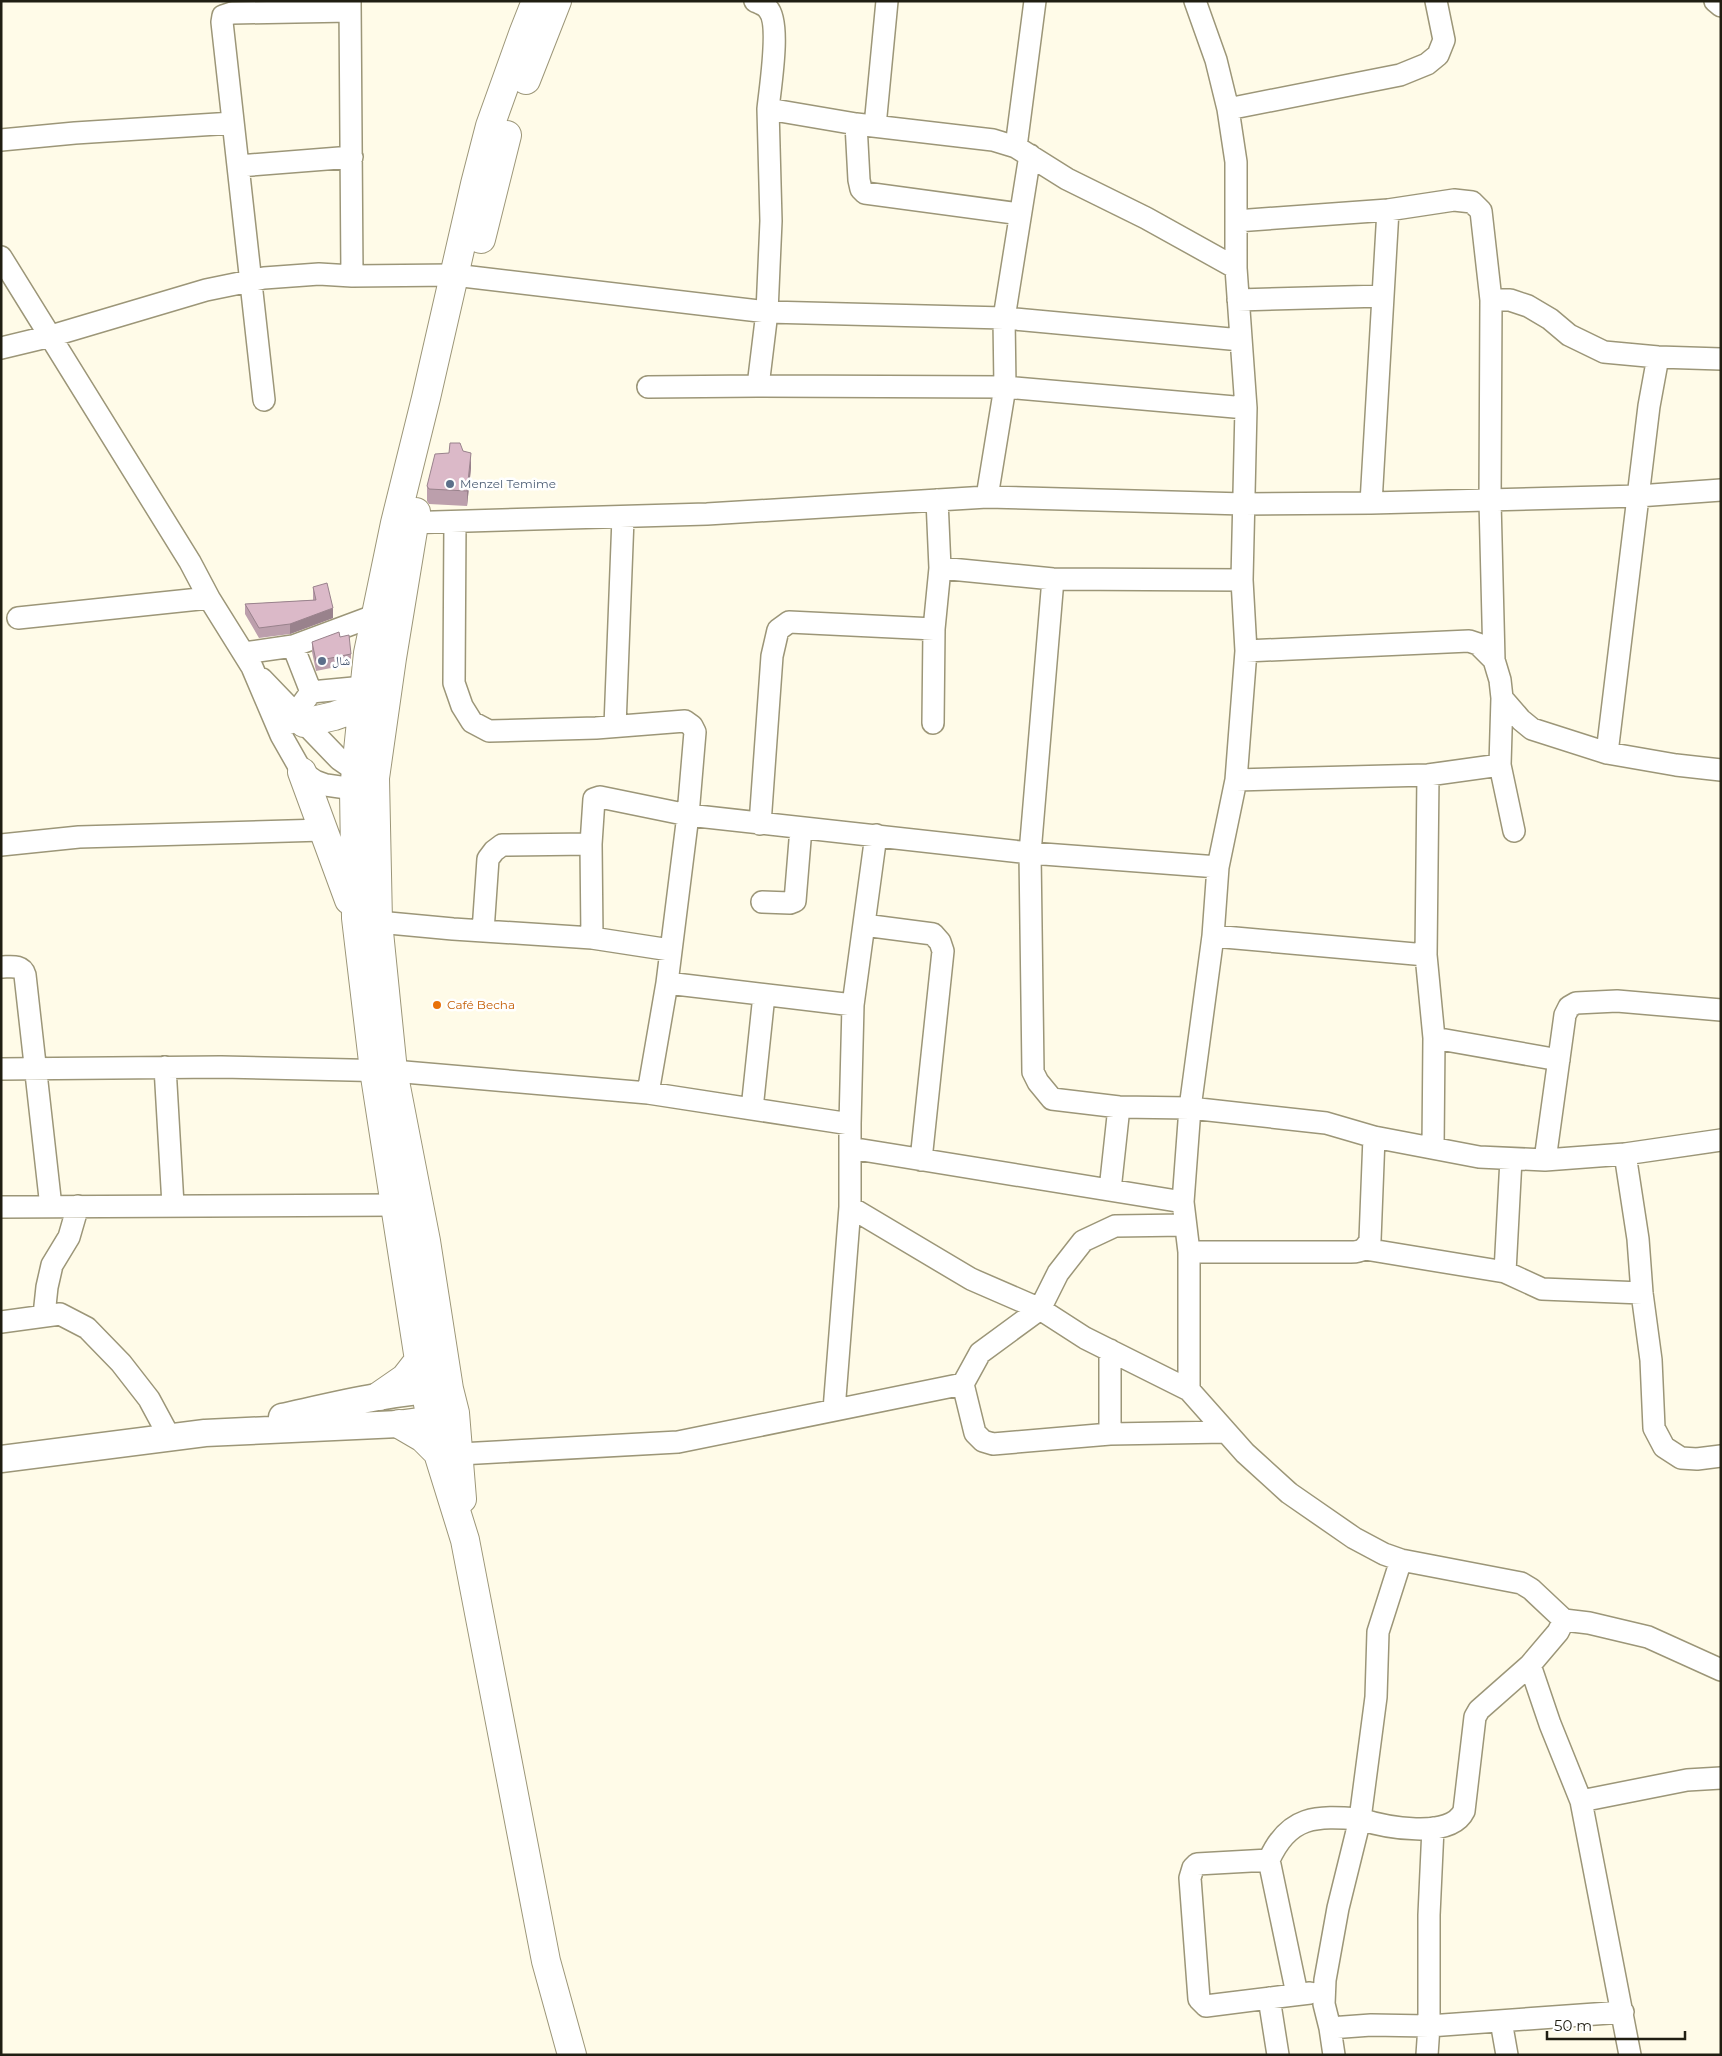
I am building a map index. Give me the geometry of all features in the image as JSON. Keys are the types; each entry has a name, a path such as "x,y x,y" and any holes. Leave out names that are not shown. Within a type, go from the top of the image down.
{"highway":[{"path":"462,277 474,184 490,126 522,34 536,1"},
{"path":"365,782 389,610 405,523 462,277 509,129 557,1"},
{"path":"389,610 368,653 363,696 367,920 396,1205 419,1360 440,1403"},
{"path":"293,724 334,716 363,696"},
{"path":"302,772 322,830 367,920"},
{"path":"383,1070 426,1240 440,1403 449,1454 546,1961 572,2055"},
{"path":"379,1396 405,1378 419,1360"},
{"path":"399,1424 449,1454"}],"main road":[{"path":"1,1459 206,1433 379,1396 440,1403"},
{"path":"206,1433 399,1424 440,1403"}],"street":[{"path":"755,1 768,7 775,28 768,109 772,221 766,312 758,386"},
{"path":"886,1 865,125 859,180 861,189 865,193 1020,214"},
{"path":"987,497 1005,388 1004,318 1020,214 1035,1"},
{"path":"1189,1390 1188,1252 1183,1202 1190,1108 1213,936 1218,867 1236,780 1246,651 1242,580 1246,408 1236,268 1236,162 1228,110 1216,60 1195,1"},
{"path":"1228,110 1400,75 1427,64 1438,55 1444,40 1436,1"},
{"path":"1715,1 1721,6"},
{"path":"264,400 222,22 223,16 232,13 350,6 352,276"},
{"path":"768,109 865,125 993,140 1023,151 1067,179 1146,218 1236,268"},
{"path":"1,140 75,133 233,123"},
{"path":"239,166 352,157"},
{"path":"1236,221 1388,210 1454,200 1476,205 1481,211 1491,300 1490,501 1494,660 1500,680 1502,698 1500,765 1514,831"},
{"path":"1371,503 1388,210"},
{"path":"1,256 190,562 209,598 248,660 293,724 339,759 365,782"},
{"path":"1,348 51,336 206,290 252,281 319,274 462,277 766,312 1004,318 1240,340"},
{"path":"1238,300 1383,296"},
{"path":"1491,300 1510,300 1528,306 1550,319 1569,335 1604,352 1721,360"},
{"path":"1607,753 1649,406 1658,357"},
{"path":"648,387 1005,388 1246,408"},
{"path":"405,523 623,518 987,497 1244,504 1371,503 1638,496 1721,490"},
{"path":"934,723 934,629 940,568 937,500"},
{"path":"615,726 623,518"},
{"path":"455,522 454,683 462,706 472,722 490,731 596,728 685,721 692,726 694,732 688,815 667,984 648,1093"},
{"path":"940,568 1053,579 1242,580"},
{"path":"1053,579 1030,853 1033,1072 1052,1099 1119,1107 1190,1108 1326,1124 1374,1137 1479,1157 1511,1159 1545,1160 1625,1154 1721,1140"},
{"path":"18,618 209,598"},
{"path":"248,660 293,646 389,610"},
{"path":"760,824 772,656 778,630 789,622 934,629"},
{"path":"1246,651 1469,641 1478,644 1494,660"},
{"path":"293,646 311,692"},
{"path":"311,692 363,696"},
{"path":"311,692 293,724 302,772 315,781 365,782"},
{"path":"1502,698 1521,720 1532,729 1607,753 1676,765 1721,770"},
{"path":"1236,780 1428,775 1500,765"},
{"path":"1428,775 1426,956 1434,1038 1433,1148"},
{"path":"592,938 591,844 593,806 594,799 600,796 688,815 760,824 1030,853 1218,867"},
{"path":"762,902 790,903 795,901 801,828"},
{"path":"1,845 79,837 322,830"},
{"path":"834,1410 850,1207 853,1005 876,835"},
{"path":"483,930 488,860 494,851 502,845 591,844"},
{"path":"367,920 592,938 670,950"},
{"path":"864,925 933,934 940,942 943,951 920,1160"},
{"path":"1213,936 1426,956"},
{"path":"1,967 19,967 24,971 28,990 51,1207"},
{"path":"667,984 853,1005"},
{"path":"752,1109 764,994"},
{"path":"1545,1160 1565,1015 1569,1007 1576,1003 1617,1001 1721,1010"},
{"path":"1434,1038 1559,1060"},
{"path":"165,1067 173,1204"},
{"path":"1,1069 165,1067 383,1070 648,1093 850,1124"},
{"path":"1110,1190 1119,1107"},
{"path":"1365,1249 1370,1240 1374,1137"},
{"path":"850,1148 1183,1202"},
{"path":"1625,1154 1638,1239 1642,1293 1651,1360 1654,1428 1664,1447 1681,1458 1697,1459 1721,1456"},
{"path":"1505,1272 1511,1159"},
{"path":"1,1206 51,1207 173,1204 396,1205"},
{"path":"44,1315 47,1286 52,1265 69,1237 78,1206"},
{"path":"850,1207 971,1279 1040,1309 1085,1338 1189,1390 1245,1453 1289,1493 1354,1538 1384,1554 1401,1560 1443,1569 1521,1583 1531,1589 1564,1620 1589,1623 1648,1637 1721,1670"},
{"path":"1185,1225 1115,1226 1083,1241 1058,1273 1040,1309 980,1353 963,1384 975,1433 983,1441 993,1444 1110,1434 1226,1432"},
{"path":"1188,1252 1351,1252 1365,1249 1505,1272 1542,1289 1642,1293"},
{"path":"1,1322 60,1314 87,1328 121,1363 149,1399 170,1438"},
{"path":"1110,1350 1110,1434"},
{"path":"449,1454 678,1442 963,1384"},
{"path":"1334,2055 1324,2004 1324,1991 1338,1908 1360,1819 1376,1697 1378,1632 1401,1560"},
{"path":"1297,1994 1269,1860 1282,1837 1293,1826 1306,1820 1330,1817 1360,1819 1382,1826 1403,1829 1432,1828 1456,1821 1464,1811 1473,1724 1479,1710 1530,1665 1558,1632 1564,1620"},
{"path":"1530,1665 1550,1724 1581,1801 1630,2055"},
{"path":"1581,1801 1687,1780 1721,1778"},
{"path":"1427,2055 1432,1828"},
{"path":"1269,1860 1197,1864 1193,1868 1190,1878 1199,1999 1206,2006 1324,1991"},
{"path":"1269,1998 1278,2055"},
{"path":"1330,2028 1371,2025 1429,2026 1623,2012"},
{"path":"1501,2020 1506,2055"}],"building":[{"path":"450,443 460,443 463,451 471,453 467,491 429,489 427,486 435,454 449,453"},
{"path":"327,583 333,608 290,624 259,628 245,604 316,600 313,587"},
{"path":"339,632 340,637 349,635 351,654 316,661 312,642"}],"place":[{"name":"Menzel Temime","path":"450,484"},
{"name":"شال","path":"322,661"},
{"name":"Café Becha","path":"437,1005"}]}
